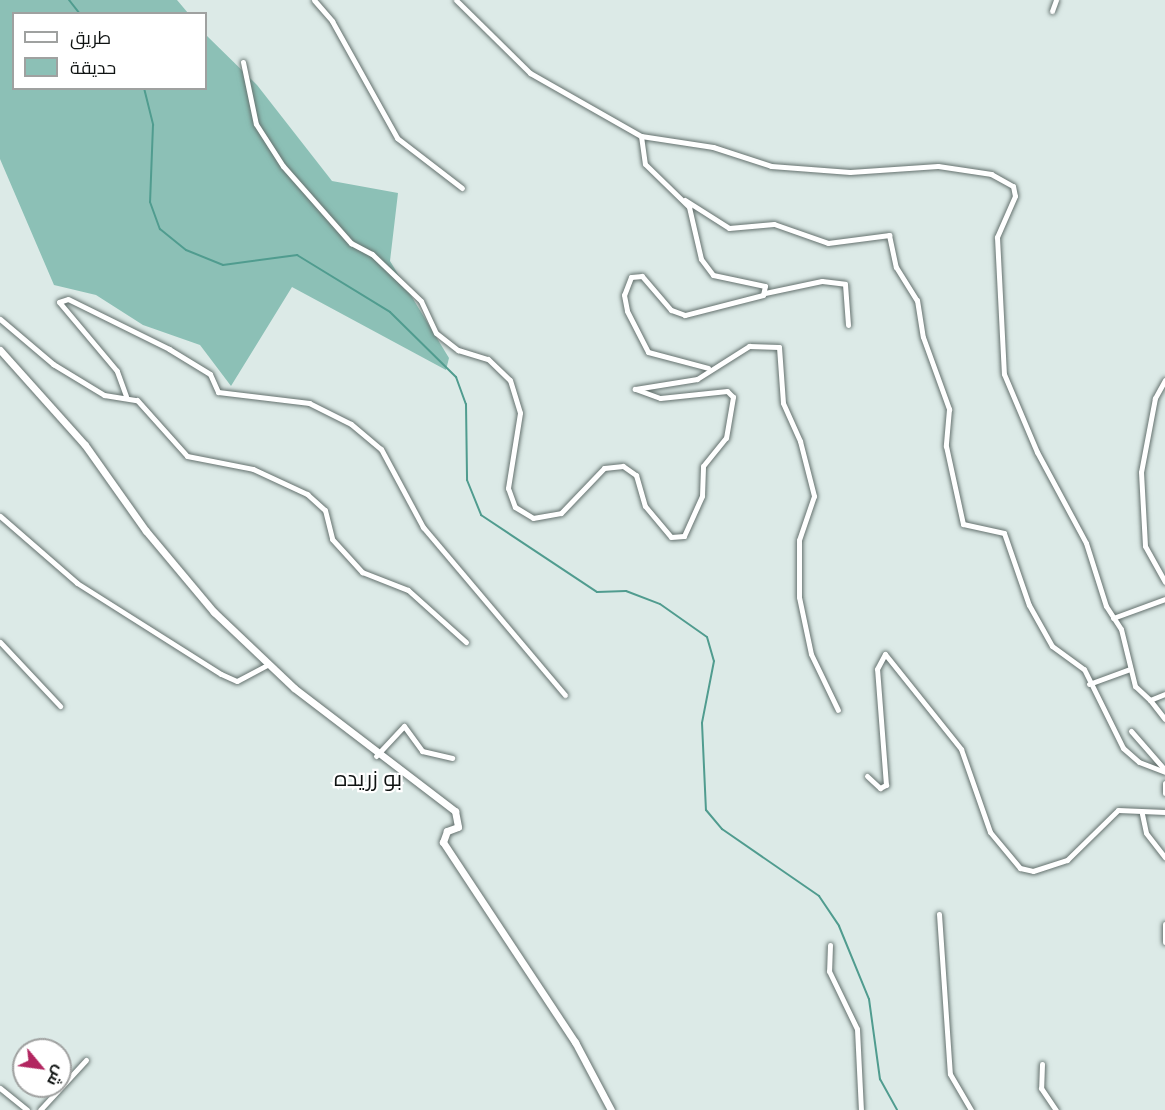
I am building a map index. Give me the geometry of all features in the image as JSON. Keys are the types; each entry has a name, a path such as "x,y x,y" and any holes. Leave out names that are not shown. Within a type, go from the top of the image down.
{"street":[{"path":"314,0 332,21 397,138 462,188"},
{"path":"456,0 530,73 641,136 712,147 771,166 850,172 938,166 991,174 1013,186 1015,196 997,237 1005,374 1037,452 1086,543 1135,686 1165,719"},
{"path":"1052,11 1056,0"},
{"path":"243,62 256,124 283,166 351,243 372,254 421,301 436,333 458,350 488,359 510,380 520,413 508,477 514,507 546,519 569,508 604,468 623,466 636,475 645,506 671,537 684,536 702,496 703,466 726,438 733,397 727,391 660,398 635,389 697,379 708,368 749,346 779,347 783,403 800,441 814,496 799,540 799,597 811,654 838,710"},
{"path":"641,136 645,164 685,200 729,228 774,224 828,243 889,234 896,267 917,300 923,337 949,409 946,446 963,524 1004,533 1040,626 1056,651 1084,669 1089,684 1123,748 1148,767 1165,771"},
{"path":"685,200 697,226 702,259 713,275 763,284 765,293"},
{"path":"708,368 648,352 626,303 631,277 642,276 665,304 686,315 765,293 822,281 845,284 848,325"},
{"path":"126,396 117,371 59,302 68,300 169,349 210,374 218,392 309,403 351,424 381,449 423,527 565,695"},
{"path":"0,319 53,364 109,397 126,396 136,400 187,456 254,469 307,494 325,510 332,539 362,572 408,590 466,642"},
{"path":"0,350 51,403 214,612 269,664 376,756 455,811 458,827 447,831 443,842 569,1033 611,1110"},
{"path":"1165,380 1155,398 1141,472 1145,546 1165,582"},
{"path":"0,516 77,583 221,674 237,681 269,664"},
{"path":"1113,618 1165,599"},
{"path":"0,642 60,706"},
{"path":"867,776 880,788 886,785 877,689 879,659 885,654 961,749 990,832 1020,868 1033,871 1067,860 1118,810 1142,814 1165,812"},
{"path":"1089,684 1130,669"},
{"path":"1150,700 1165,694"},
{"path":"376,756 404,726 422,751 452,758"},
{"path":"1131,731 1165,771"},
{"path":"1165,783 1165,793"},
{"path":"1142,814 1146,832 1165,856"},
{"path":"939,914 950,1074 971,1110"},
{"path":"1165,924 1165,942"},
{"path":"830,945 829,971 857,1029 861,1110"},
{"path":"40,1110 86,1060"},
{"path":"1042,1064 1040,1084 1056,1110"},
{"path":"1,1089 27,1110"}],"green space":[{"path":"0,0 177,0 187,12 12,12 12,90 207,90 207,36 257,85 332,181 398,193 390,261 449,358 446,370 292,287 231,386 200,345 143,325 96,295 54,285 0,159"}],"waterway":[{"path":"69,0 78,12"},
{"path":"144,90 153,125 150,202 160,229 186,250 223,265 297,255 390,312 456,377 466,404 467,480 481,515 597,592 626,591 660,604 707,637 714,661 702,723 706,810 722,829 819,896 839,926 869,999 880,1079 897,1110"}],"district":[{"name":"بو زريده","path":"368,779"}]}
